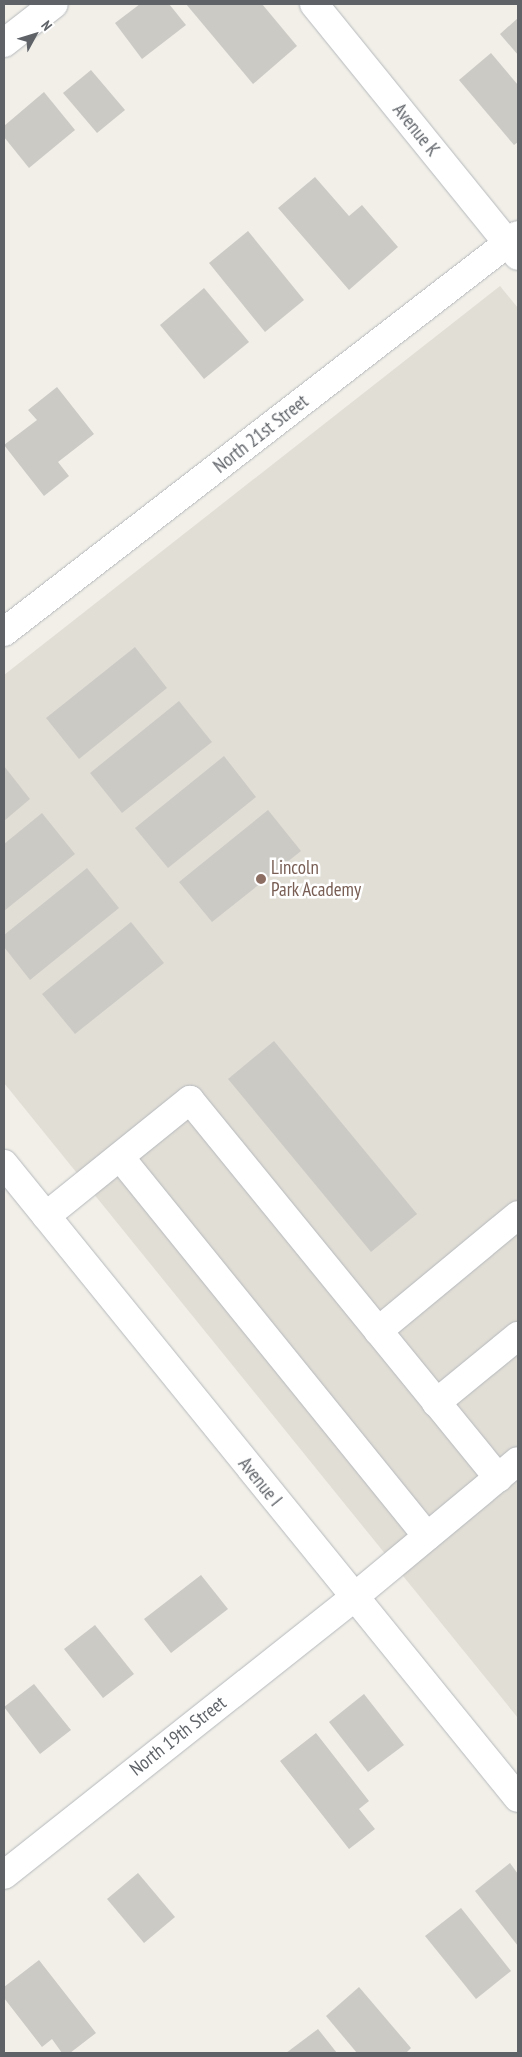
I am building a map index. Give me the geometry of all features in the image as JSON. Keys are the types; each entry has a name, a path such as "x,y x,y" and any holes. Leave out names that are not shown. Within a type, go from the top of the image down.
{"street":[{"path":"4,43 54,4"},
{"name":"Avenue K","path":"314,4 515,245"},
{"name":"North 21st Street","path":"4,632 515,245"},
{"path":"46,1216 190,1100 498,1478"},
{"path":"120,1157 427,1536"},
{"name":"Avenue I","path":"8,1179 46,1216 352,1598 518,1798"},
{"path":"378,1331 518,1215"},
{"path":"436,1403 518,1336"},
{"name":"North 19th Street","path":"4,1874 352,1598 518,1461"}],"shaded area":[{"name":"Lincoln Park Academy","path":"500,286 518,308 518,1718 4,1083 4,675"}],"building":[{"path":"140,4 169,4 186,25 142,59 115,23"},
{"path":"186,4 262,4 297,46 253,84"},
{"path":"518,18 518,55 500,34"},
{"path":"491,53 518,85 518,142 514,145 459,80"},
{"path":"91,70 125,110 97,133 63,93"},
{"path":"44,92 75,130 29,168 4,137 4,126"},
{"path":"315,177 349,216 362,205 398,247 349,290 278,208"},
{"path":"248,231 304,300 265,332 209,263"},
{"path":"204,288 249,342 204,379 160,325"},
{"path":"57,387 94,434 58,462 69,476 44,496 4,445 37,420 28,410"},
{"path":"135,647 167,688 79,759 46,718"},
{"path":"179,701 212,742 122,813 90,773"},
{"path":"224,756 256,797 168,868 135,828"},
{"path":"4,766 30,799 4,821"},
{"path":"268,810 301,851 212,922 179,882"},
{"path":"42,813 75,854 4,911 4,844"},
{"path":"87,868 119,908 30,980 4,947 4,935"},
{"path":"131,922 164,963 75,1034 42,994"},
{"path":"274,1041 417,1214 371,1252 228,1079"},
{"path":"201,1575 228,1609 171,1653 144,1619"},
{"path":"95,1625 134,1674 103,1698 64,1649"},
{"path":"34,1684 71,1730 40,1754 4,1707"},
{"path":"364,1694 404,1745 368,1772 329,1722"},
{"path":"316,1733 369,1801 359,1809 375,1829 349,1849 280,1761"},
{"path":"510,1863 518,1874 518,1946 475,1891"},
{"path":"138,1873 175,1917 144,1943 107,1899"},
{"path":"461,1908 511,1971 476,1999 425,1936"},
{"path":"39,1960 96,2033 70,2053 62,2053 52,2039 42,2047 4,1998 4,1987"},
{"path":"359,1987 411,2048 406,2053 357,2053 326,2016"},
{"path":"318,2029 337,2053 286,2053"}],"place":[{"name":"Lincoln Park Academy","path":"261,879"}]}
